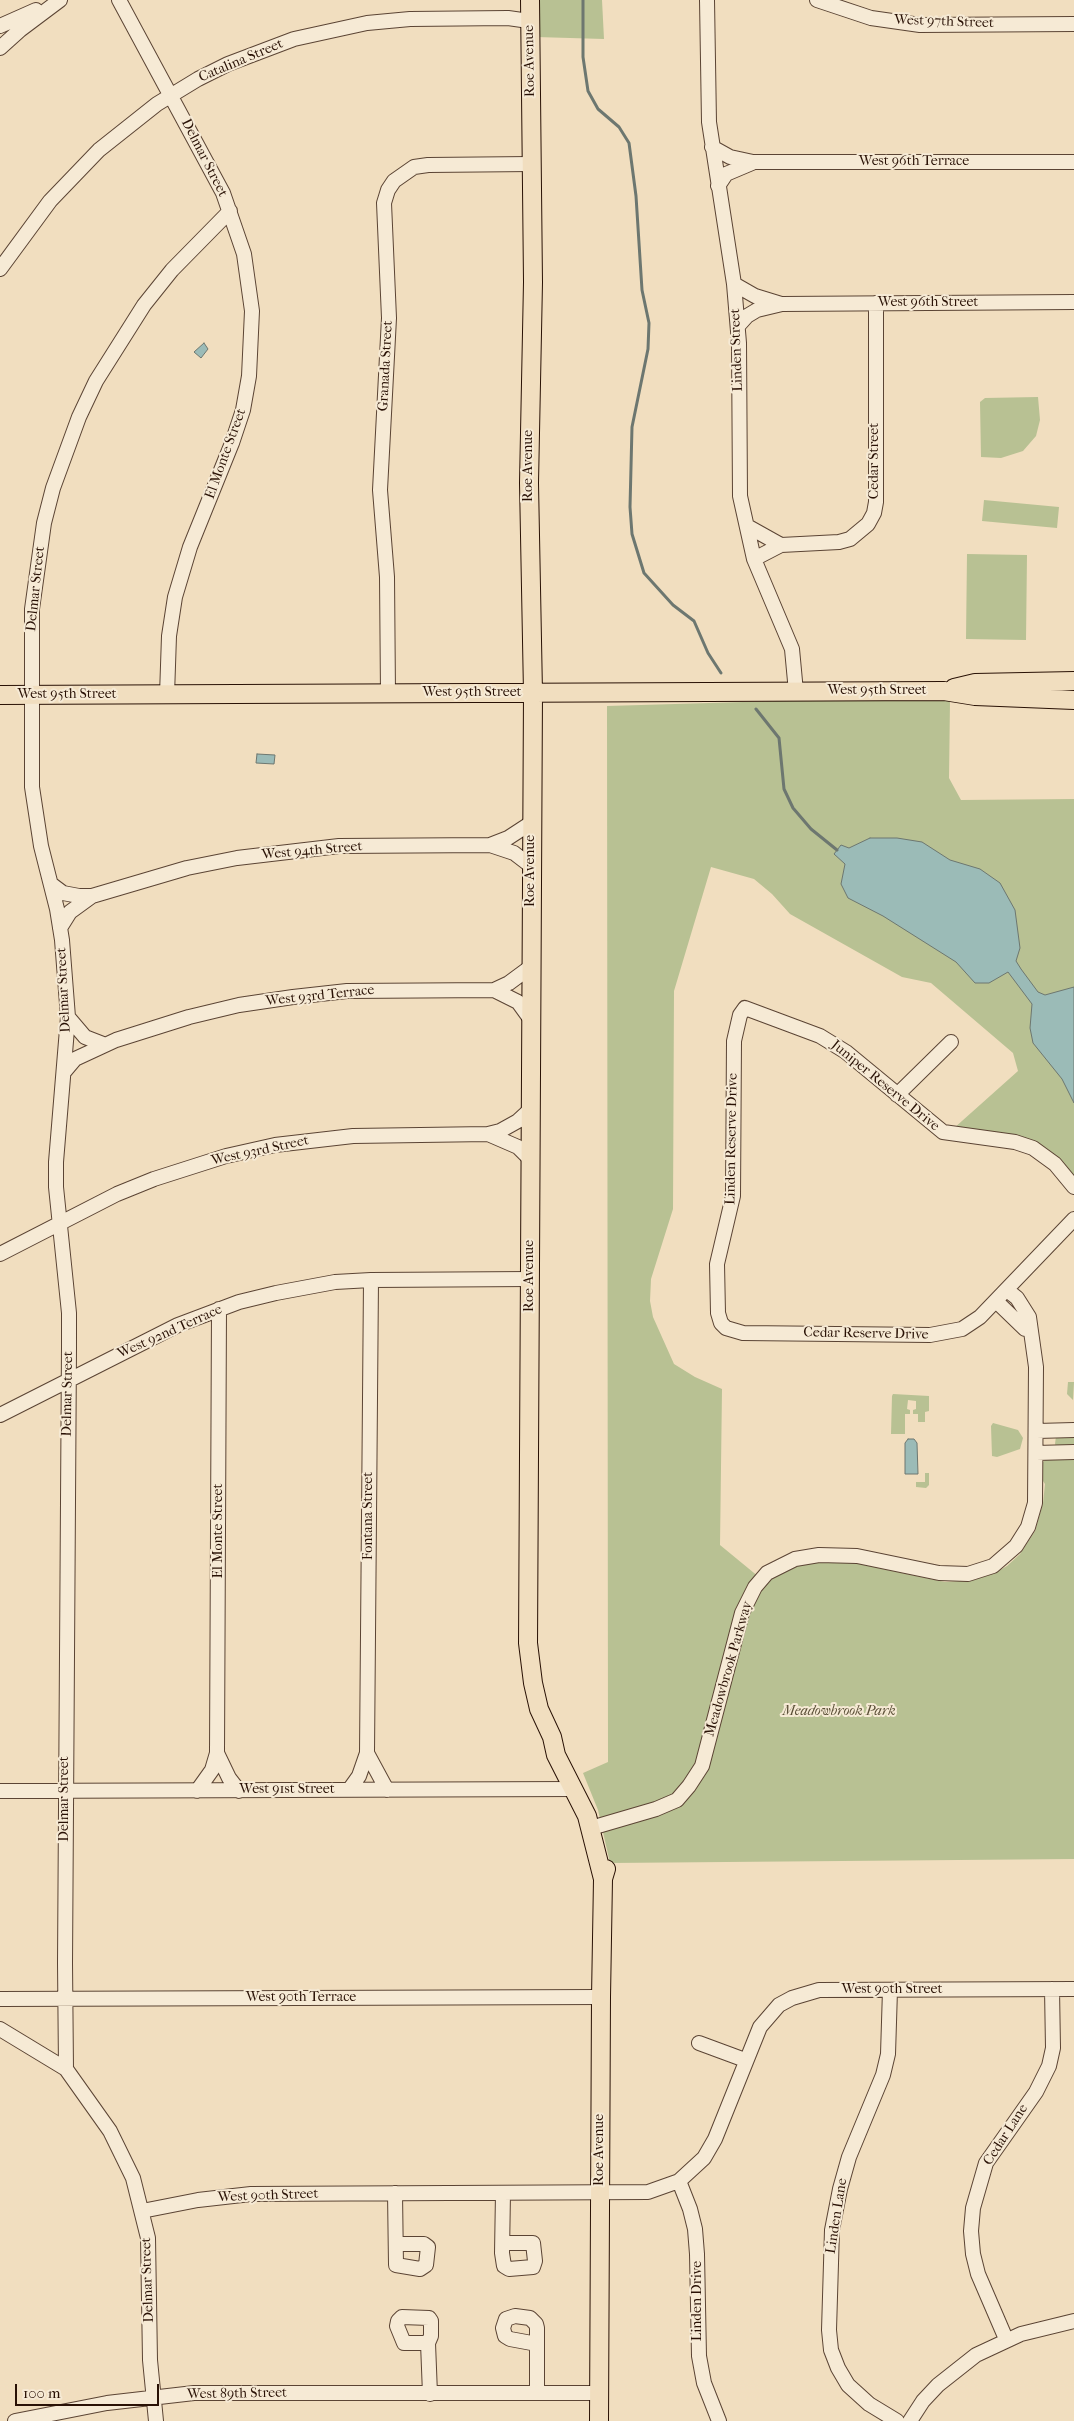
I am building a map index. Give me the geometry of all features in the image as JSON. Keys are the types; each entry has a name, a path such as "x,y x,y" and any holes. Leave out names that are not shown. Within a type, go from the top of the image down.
{"main road":[{"name":"Roe Avenue","path":"530,0 530,164 533,282 529,483 533,693 529,1659 539,1709 552,1737 556,1755 595,1828"},
{"name":"West 95th Street","path":"944,691 975,683 1074,681"},
{"name":"West 95th Street","path":"0,695 944,691 975,696 1074,700"},
{"name":"Roe Avenue","path":"552,1737 564,1748 581,1778 595,1828 603,1879 599,2421"}],"street":[{"path":"0,26 56,0"},
{"path":"0,48 20,30 60,0"},
{"name":"Delmar Street","path":"66,2069 65,1791 69,1314 59,1223 56,1162 68,1016 60,928 41,846 33,795 32,609 42,532 53,488 79,417 96,382 144,305 172,270 230,211 223,193 119,0"},
{"name":"Linden Street","path":"707,0 708,114 734,284 738,326 740,486 754,559 792,649 796,692"},
{"name":"West 97th Street","path":"817,0 871,18 920,25 1074,24"},
{"name":"Catalina Street","path":"0,269 24,235 74,174 135,119 198,79 259,50 332,29 410,19 508,18 529,21"},
{"name":"West 96th Terrace","path":"712,147 730,157 753,162 1074,162"},
{"name":"West 96th Terrace","path":"718,186 726,174 753,162"},
{"name":"Granada Street","path":"388,694 387,577 380,490 389,318 384,203 388,190 394,181 414,167 428,165 530,164"},
{"name":"El Monte Street","path":"167,695 169,636 175,597 190,547 235,435 243,410 249,376 252,342 249,280 244,254 230,211"},
{"name":"West 96th Street","path":"734,284 755,296 782,304"},
{"name":"West 96th Street","path":"738,326 757,310 782,304 1074,302"},
{"name":"Cedar Street","path":"754,559 781,545 839,542 850,539 868,524 874,512 876,502 876,303"},
{"path":"747,526 781,545"},
{"name":"West 94th Street","path":"60,928 70,912 92,896 187,868 290,851 378,845 490,845 508,838 531,823"},
{"path":"490,845 514,854 531,866"},
{"name":"West 94th Street","path":"51,884 59,891 68,894 92,896"},
{"path":"494,990 509,983 532,966"},
{"name":"West 93rd Terrace","path":"64,1072 75,1059 103,1044 190,1017 239,1005 292,996 357,991 494,990 518,1002 531,1020"},
{"name":"Juniper Reserve Drive","path":"745,1008 834,1043 943,1132 1015,1142 1033,1148 1055,1164 1074,1187"},
{"name":"Linden Reserve Drive","path":"726,1328 721,1323 718,1313 717,1264 733,1196 734,1041 737,1024 745,1008"},
{"path":"68,1016 82,1034 103,1044"},
{"path":"897,1096 951,1042"},
{"path":"488,1134 500,1131 518,1121 531,1109"},
{"name":"West 93rd Street","path":"0,1254 117,1194 154,1179 226,1156 275,1145 353,1136 488,1134 518,1147 531,1160"},
{"path":"1074,1219 1007,1290 1029,1316 1036,1367 1036,1453 1074,1452"},
{"name":"West 92nd Terrace","path":"0,1415 178,1326 219,1309 266,1295 310,1286 371,1280 530,1279"},
{"name":"Fontana Street","path":"349,1790 359,1776 367,1753 371,1280"},
{"name":"Cedar Reserve Drive","path":"726,1328 743,1333 941,1334 962,1329 973,1323 1007,1290"},
{"path":"996,1301 1025,1329 1030,1330"},
{"name":"El Monte Street","path":"197,1791 212,1770 217,1752 219,1309"},
{"path":"1036,1431 1074,1430"},
{"name":"Meadowbrook Parkway","path":"595,1828 623,1820 676,1800 702,1766 742,1613 755,1587 767,1573 795,1558 819,1554 881,1560 950,1574 977,1572 993,1566 1016,1546 1028,1527 1035,1503 1036,1453"},
{"name":"El Monte Street","path":"217,1752 229,1778 239,1791"},
{"name":"Fontana Street","path":"367,1753 387,1790"},
{"name":"West 91st Street","path":"0,1791 574,1789"},
{"name":"Cedar Lane","path":"1006,2340 978,2274 973,2254 971,2231 973,2208 986,2163 1036,2092 1049,2066 1053,2048 1052,1989"},
{"name":"West 90th Street","path":"142,2211 229,2196 648,2192 679,2181 699,2164 711,2149 754,2037 767,2017 792,1998 819,1990 1074,1989"},
{"name":"Linden Lane","path":"890,1990 888,2054 883,2075 849,2157 832,2230 829,2330 831,2350 838,2368 848,2385 869,2404 897,2421"},
{"name":"West 90th Terrace","path":"0,1999 601,1997"},
{"name":"Delmar Street","path":"0,2030 66,2069 110,2131 133,2178 148,2238 150,2268 150,2360 156,2421"},
{"path":"699,2043 745,2060"},
{"name":"Linden Drive","path":"679,2181 695,2228 698,2254 699,2356 704,2383 719,2421"},
{"path":"396,2193 395,2225 398,2244"},
{"path":"503,2193 503,2243"},
{"path":"910,2421 923,2402 960,2366 976,2355 1006,2340 1036,2329 1074,2321"},
{"path":"428,2343 430,2394"},
{"path":"537,2344 537,2392"},
{"name":"West 89th Street","path":"15,2421 107,2403 234,2392 430,2394 600,2392"}],"green space":[{"path":"535,0 602,0 604,39 536,37"},
{"path":"1038,397 1040,420 1036,436 1023,451 1001,458 981,457 980,402 985,398"},
{"path":"984,500 1059,507 1057,528 982,521"},
{"path":"967,554 1027,555 1026,640 966,639"},
{"name":"Meadowbrook Park","path":"777,701 950,701 949,778 961,800 1074,799 1074,1176 1049,1150 1030,1139 1005,1134 953,1129 1018,1071 1013,1053 931,983 902,977 790,914 772,894 754,879 711,867 674,991 673,1209 651,1279 650,1301 653,1317 674,1364 695,1377 722,1389 720,1545 765,1582 781,1570 818,1559 875,1565 878,1568 945,1582 974,1580 995,1573 1007,1566 1020,1554 1035,1531 1043,1503 1045,1484 1041,1478 1043,1462 1046,1459 1074,1458 1074,1859 610,1863 598,1810 583,1773 608,1762 607,706"},
{"path":"1068,1382 1074,1382 1073,1400 1067,1394"},
{"path":"893,1394 929,1396 929,1411 925,1412 925,1422 918,1422 918,1414 913,1414 913,1410 916,1409 916,1401 908,1400 907,1409 910,1410 910,1414 905,1414 905,1434 891,1434"},
{"path":"993,1423 1018,1430 1023,1438 1020,1449 997,1457 992,1456 991,1426"},
{"path":"1074,1434 1074,1447 1056,1446 1056,1436"},
{"path":"925,1473 929,1473 929,1485 926,1488 916,1487 916,1482 925,1482"}],"water":[{"path":"204,343 208,349 201,358 194,352"},
{"path":"257,754 275,755 274,764 256,763"},
{"path":"870,838 897,838 922,842 950,860 980,869 1000,883 1015,910 1020,948 1016,961 1021,969 1038,992 1045,995 1074,987 1074,1103 1062,1079 1033,1043 1030,1028 1032,1004 1008,972 989,983 975,983 956,962 883,916 848,898 841,884 845,864 834,854 841,845 849,848"},
{"path":"908,1439 914,1439 917,1443 918,1474 905,1474 905,1443"}],"waterway":[{"path":"583,0 583,57 588,91 598,109 619,127 629,143 636,196 642,290 649,323 648,349 632,427 630,507 632,534 644,573 673,605 694,621 708,653 721,673"},
{"path":"756,709 779,738 784,789 793,808 811,829 837,850"}]}
